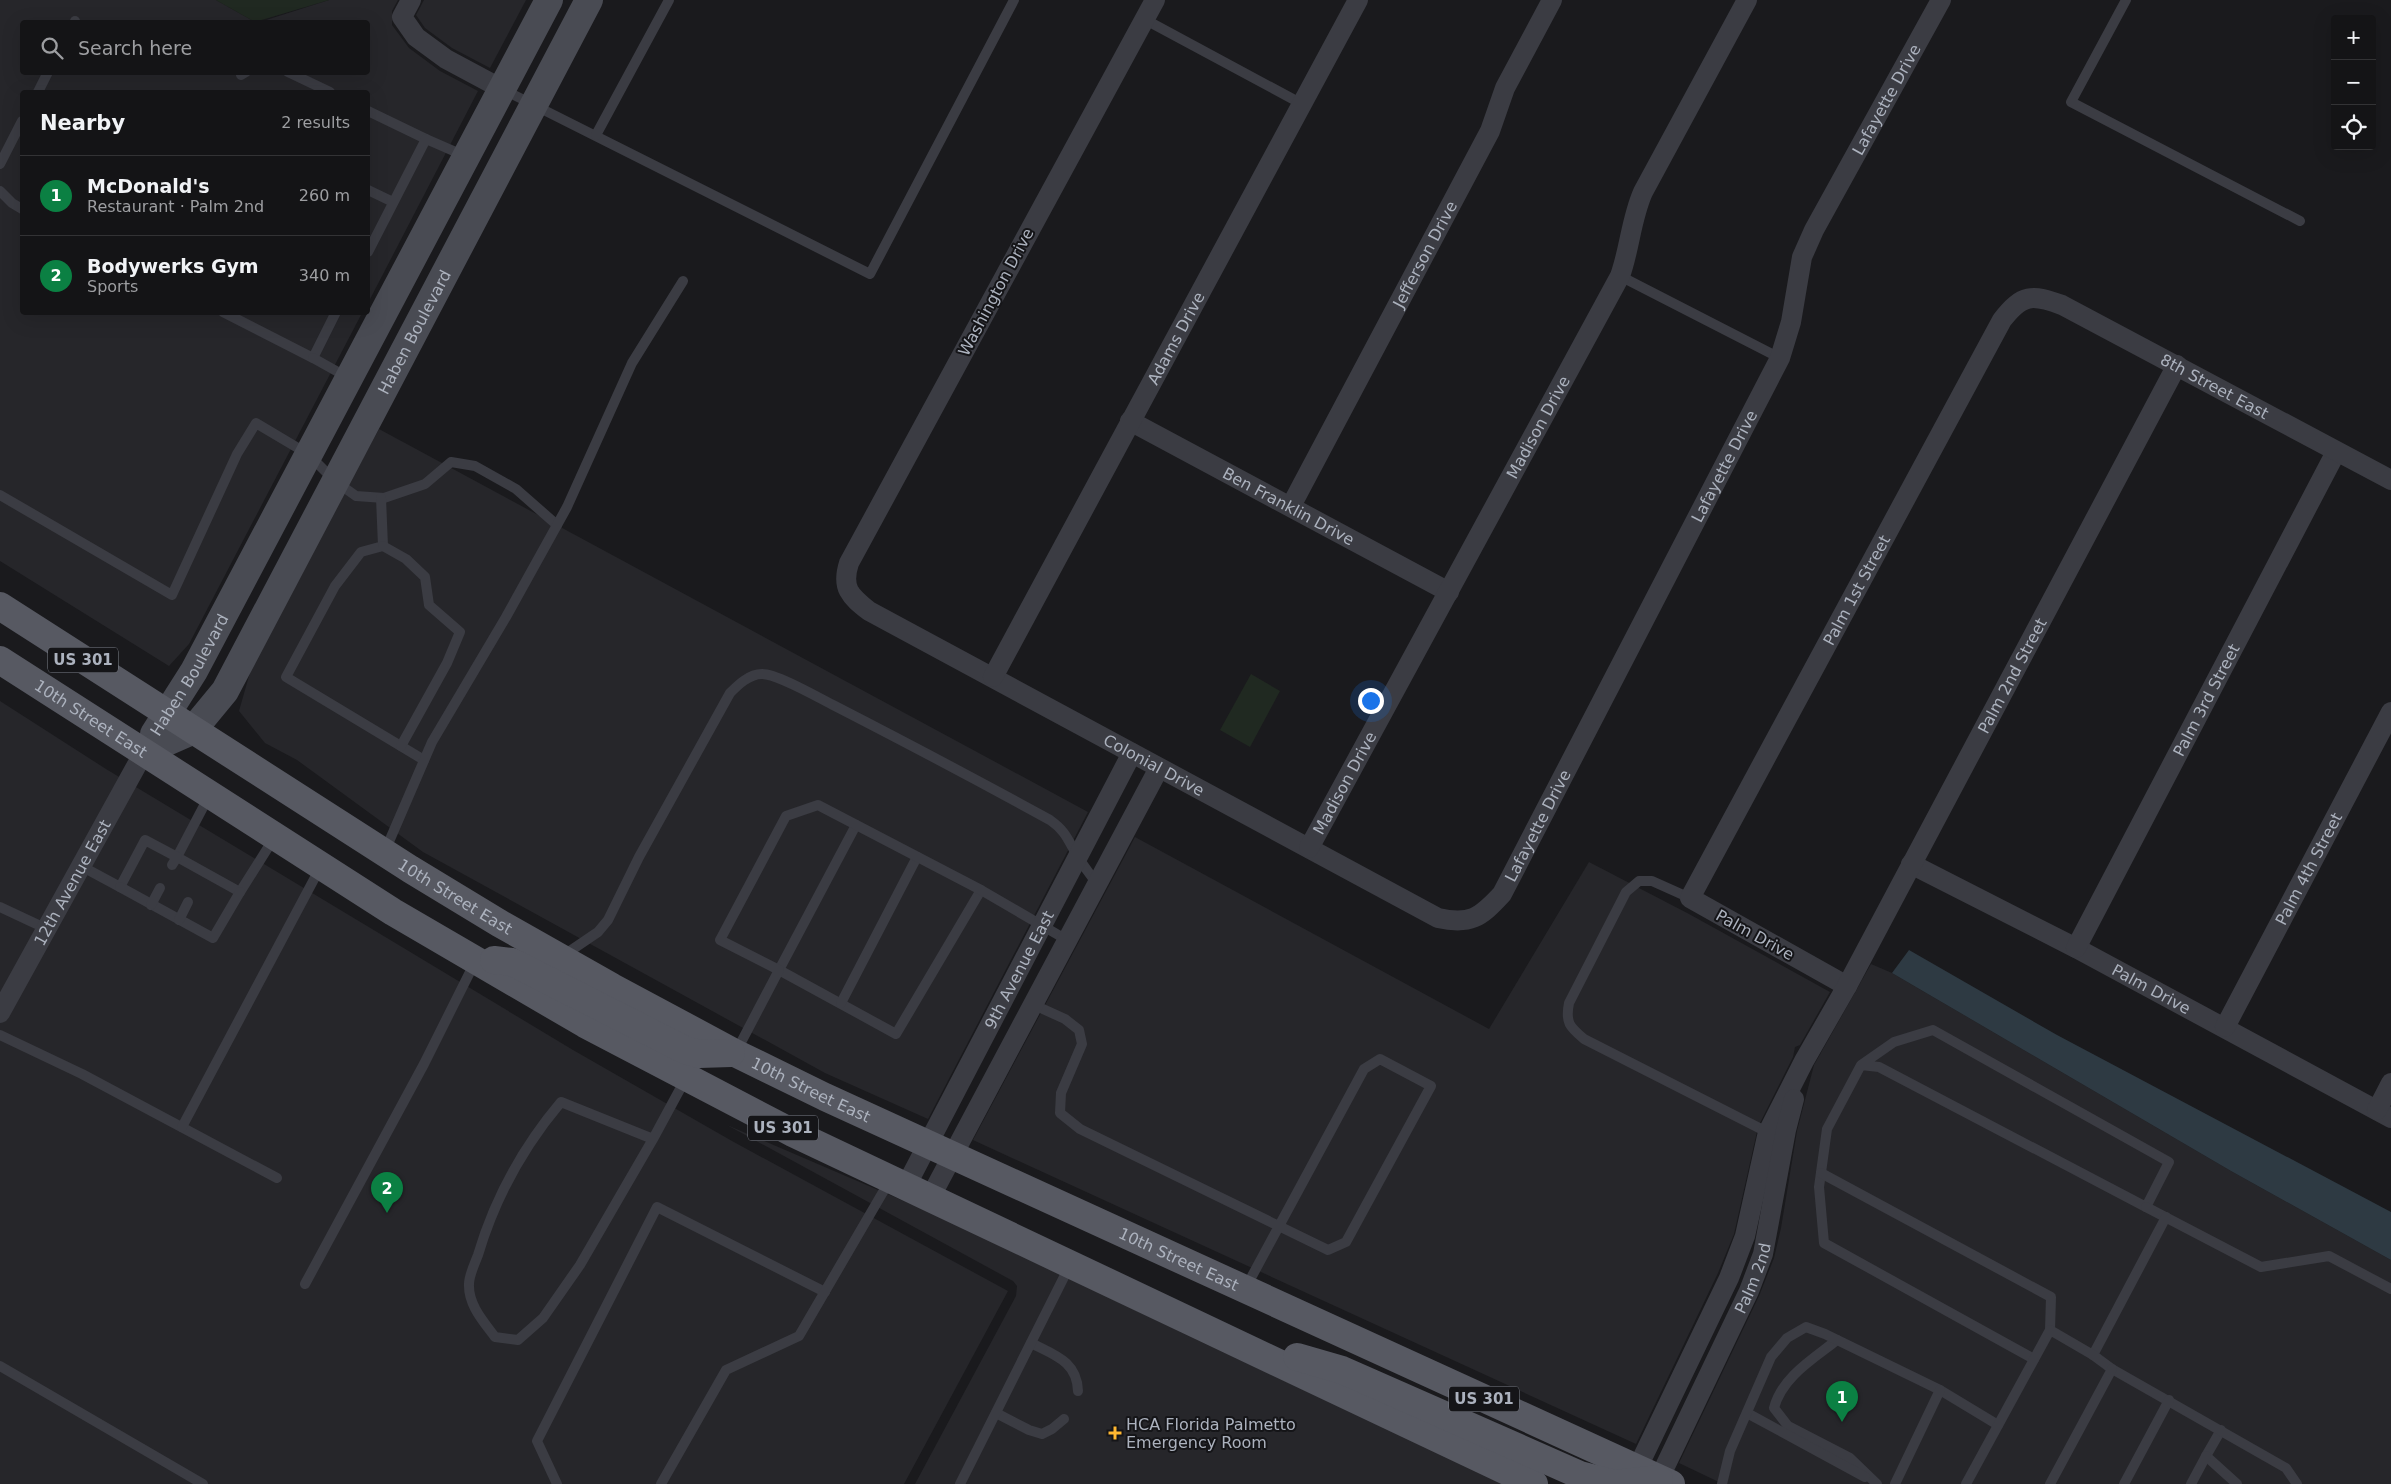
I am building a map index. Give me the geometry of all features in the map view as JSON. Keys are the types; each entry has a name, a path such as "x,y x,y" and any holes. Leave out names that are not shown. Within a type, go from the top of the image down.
{"main road":[{"name":"10th Street East","path":"0,606 384,852 565,960 735,1052 928,1144 1655,1477"},
{"name":"10th Street East","path":"0,660 275,837 476,962 686,1078 898,1183 1534,1484"},
{"path":"476,962 486,959 512,962 685,1050 699,1054 735,1052"},
{"path":"1210,1331 1342,1370 1580,1475 1615,1484 1655,1477"}],"street":[{"path":"411,0 402,17 416,37 446,59 502,89"},
{"name":"Haben Boulevard","path":"144,752 166,713 194,672 348,377 549,0"},
{"name":"Haben Boulevard","path":"144,752 192,730 225,691 589,0"},
{"name":"Washington Drive","path":"846,587 845,575 849,562 1155,0"},
{"name":"Adams Drive","path":"993,677 1358,0"},
{"name":"Jefferson Drive","path":"1291,506 1490,131 1505,88 1552,0"},
{"name":"Madison Drive","path":"1309,848 1620,276 1636,209 1643,192 1747,0"},
{"name":"Lafayette Drive","path":"1474,917 1489,908 1502,894 1780,358 1791,322 1802,257 1810,239 1941,0"},
{"name":"8th Street East","path":"2036,298 2062,305 2177,364 2336,452 2391,480"},
{"name":"Palm 1st Street","path":"1690,898 2002,320 2022,299 2036,298"},
{"name":"Palm 2nd Street","path":"1846,986 2177,364"},
{"name":"Ben Franklin Drive","path":"1130,421 1449,592"},
{"name":"Palm 3rd Street","path":"2076,948 2336,452"},
{"name":"Colonial Drive","path":"846,587 854,600 869,611 1438,918 1457,922 1474,917"},
{"name":"Palm 4th Street","path":"2225,1027 2391,712"},
{"name":"12th Avenue East","path":"0,1013 144,752"},
{"name":"9th Avenue East","path":"898,1183 928,1144 1132,753"},
{"name":"9th Avenue East","path":"930,1198 1159,768"},
{"name":"Palm Drive","path":"1911,864 2076,948 2384,1114"},
{"name":"Palm Drive","path":"1690,898 1846,986"},
{"name":"Palm 2nd","path":"1655,1477 1749,1291 1763,1254 1776,1135 1804,1061 1846,986"},
{"path":"2384,1114 2391,1083"}],"lane":[{"path":"596,136 670,0"},
{"path":"502,89 870,274 1014,0"},
{"path":"2126,0 2072,102 2300,221"},
{"path":"1144,19 1302,104"},
{"path":"39,90 46,75"},
{"path":"294,75 326,90"},
{"path":"370,111 466,156"},
{"path":"0,164 20,125"},
{"path":"370,248 426,138"},
{"path":"0,191 20,208"},
{"path":"370,191 393,202"},
{"path":"1620,276 1780,358"},
{"path":"384,852 432,742 557,526 632,363 683,281"},
{"path":"229,315 348,377"},
{"path":"313,358 334,315"},
{"path":"0,496 172,595 237,454 256,423 308,454 335,481 356,496 380,498 425,484 451,462 475,466 516,489 557,526"},
{"path":"380,498 383,546"},
{"path":"401,746 447,663 460,632 429,605 425,577 406,559 383,546 361,552 335,586 286,676 401,746 424,760"},
{"path":"565,960 570,951 598,932 608,920 639,857 730,693 745,680 761,674 773,676 822,699 1050,820 1062,828 1070,839 1078,857 1097,884"},
{"path":"175,861 210,795"},
{"path":"981,890 896,1034 720,940 786,816 818,805 981,890 1067,940"},
{"path":"735,1052 856,825"},
{"path":"81,866 213,938 275,837"},
{"path":"120,887 145,840 175,861 240,892"},
{"path":"841,1003 917,856"},
{"path":"182,1127 321,866"},
{"path":"1690,898 1652,881 1639,881 1626,892 1569,1004 1566,1016 1572,1029 1584,1039 1776,1135"},
{"path":"151,905 160,888"},
{"path":"179,920 188,902"},
{"path":"0,907 47,929"},
{"path":"305,1284 424,1064 476,962"},
{"path":"1032,1004 1065,1019 1080,1030 1082,1044 1061,1093 1060,1113 1080,1129 1279,1226 1328,1250 1346,1242 1431,1086 1380,1059 1364,1069 1279,1226 1245,1289"},
{"path":"2034,1359 1824,1243 1819,1187 1827,1130 1861,1064 1894,1042 1933,1030 2169,1162 2146,1207"},
{"path":"0,1035 82,1074 277,1178"},
{"path":"1861,1064 1879,1067 2261,1267 2329,1256 2391,1288"},
{"path":"654,1139 562,1102 546,1121 508,1179 488,1222 469,1284 475,1311 495,1337 518,1340 543,1318 580,1264 654,1139 686,1078"},
{"path":"1821,1173 2050,1297 2050,1330 1966,1484"},
{"path":"661,1484 726,1370 799,1336 825,1292 898,1183"},
{"path":"557,1484 537,1441 657,1207 825,1292"},
{"path":"2093,1354 2166,1216"},
{"path":"960,1484 1070,1264"},
{"path":"1722,1484 1730,1451 1771,1357 1787,1338 1806,1327 1940,1390 1998,1425"},
{"path":"2050,1330 2093,1354 2112,1369 2286,1468 2297,1484"},
{"path":"1837,1340 1794,1374 1777,1396 1774,1408 1788,1426 1850,1458 1878,1484"},
{"path":"1031,1343 1064,1361 1072,1368 1078,1379 1078,1391"},
{"path":"0,1366 203,1484"},
{"path":"2050,1484 2112,1369"},
{"path":"1894,1484 1940,1390"},
{"path":"2124,1484 2169,1400"},
{"path":"996,1413 1029,1430 1042,1434 1052,1429 1064,1419"},
{"path":"1747,1413 1878,1484"},
{"path":"2191,1484 2220,1430"},
{"path":"2206,1456 2237,1484"}],"shaded area":[{"path":"0,0 216,0 251,20 20,20 20,75 370,75 370,20 266,20 329,0 398,0 392,11 392,25 409,48 440,71 478,91 370,299 370,90 20,90 20,315 361,315 189,644 169,666 0,561"},
{"path":"216,0 329,0 262,20 251,20"},
{"path":"424,0 526,0 490,68 452,48 425,28 416,15"},
{"path":"379,429 1088,812 928,1119 825,1073 423,852 297,760 265,743 239,711 253,662"},
{"path":"1251,674 1280,691 1250,747 1220,730"},
{"path":"0,701 106,769 573,1050 732,1141 1008,1291 904,1484 0,1484"},
{"path":"1135,837 1489,1029 1589,862 1689,914 1830,992 1800,1045 1795,1047 1793,1057 1758,1127 1734,1234 1718,1273 1636,1444 973,1140"},
{"path":"1909,950 2057,1035 2391,1212 2391,1260 2231,1171 1892,973"},
{"path":"1871,964 1892,973 2231,1171 2391,1260 2391,1484 1723,1484 1679,1463 1759,1296 1774,1258 1781,1228 1797,1131 1814,1065"},
{"path":"727,1125 955,1223 1195,1339 1505,1484 915,1484 1016,1296 1017,1286 1013,1281"}],"place":[{"name":"Bodywerks Gym","path":"387,1213"},
{"name":"McDonald's","path":"1842,1422"},
{"name":"HCA Florida Palmetto Emergency Room","path":"1115,1433"}]}
